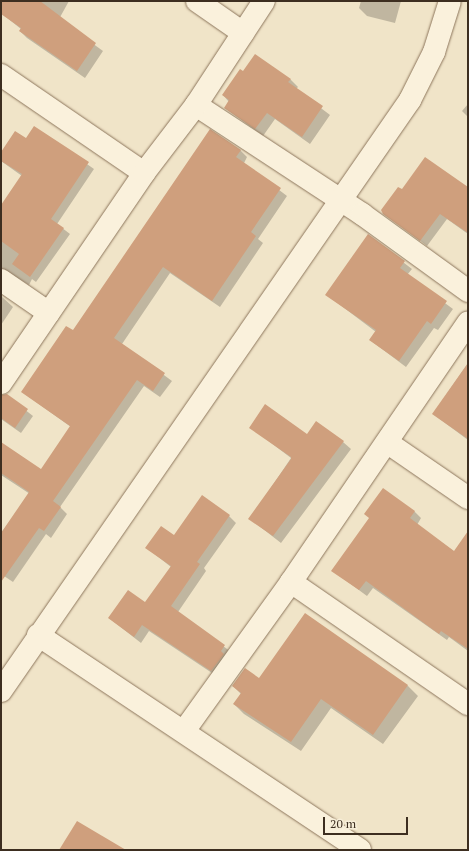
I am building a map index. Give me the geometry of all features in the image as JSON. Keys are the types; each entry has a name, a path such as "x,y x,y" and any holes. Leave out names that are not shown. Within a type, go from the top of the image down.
{"street":[{"path":"197,1 243,33"},
{"path":"1,383 144,173 196,105 264,1"},
{"path":"1,691 38,635 342,201 410,100 434,52 450,1"},
{"path":"1,75 144,173"},
{"path":"196,105 342,201 468,291"},
{"path":"1,280 49,313"},
{"path":"184,731 388,443 468,323"},
{"path":"388,443 468,498"},
{"path":"291,582 468,704"},
{"path":"38,635 184,731 360,850"}],"building":[{"path":"1,1 40,1 96,43 77,71 19,31 21,28 1,14"},
{"path":"255,54 291,79 288,82 323,106 302,137 267,113 255,129 224,108 229,100 222,95 240,69 243,71"},
{"path":"34,126 89,162 51,219 64,228 30,277 12,264 19,254 1,241 1,205 22,174 1,161 1,152 15,131 26,138"},
{"path":"210,129 241,150 236,157 281,188 251,232 256,236 212,301 163,267 114,338 165,373 153,391 137,380 53,501 61,507 44,531 39,528 1,582 1,533 29,492 1,473 1,442 41,469 70,426 21,392 66,326 73,330"},
{"path":"425,157 468,187 468,233 440,214 420,241 383,214 381,210 398,187 402,189"},
{"path":"368,234 405,261 400,268 447,301 431,324 427,321 399,361 369,340 376,330 325,295"},
{"path":"468,363 468,439 432,414"},
{"path":"7,394 28,409 15,428 1,418 1,395"},
{"path":"265,404 307,434 316,421 344,441 273,536 248,519 291,459 291,457 249,428"},
{"path":"383,488 415,511 410,518 454,551 468,531 468,649 441,631 439,634 366,581 359,590 331,571 369,518 364,514"},
{"path":"202,495 230,515 197,562 200,564 171,606 225,645 221,651 224,654 211,671 142,625 134,637 108,618 128,590 145,602 171,566 145,548 161,526 174,535"},
{"path":"305,613 408,685 373,735 321,699 291,742 233,704 241,693 232,686 245,668 259,678"},
{"path":"77,821 126,850 59,850"}]}
